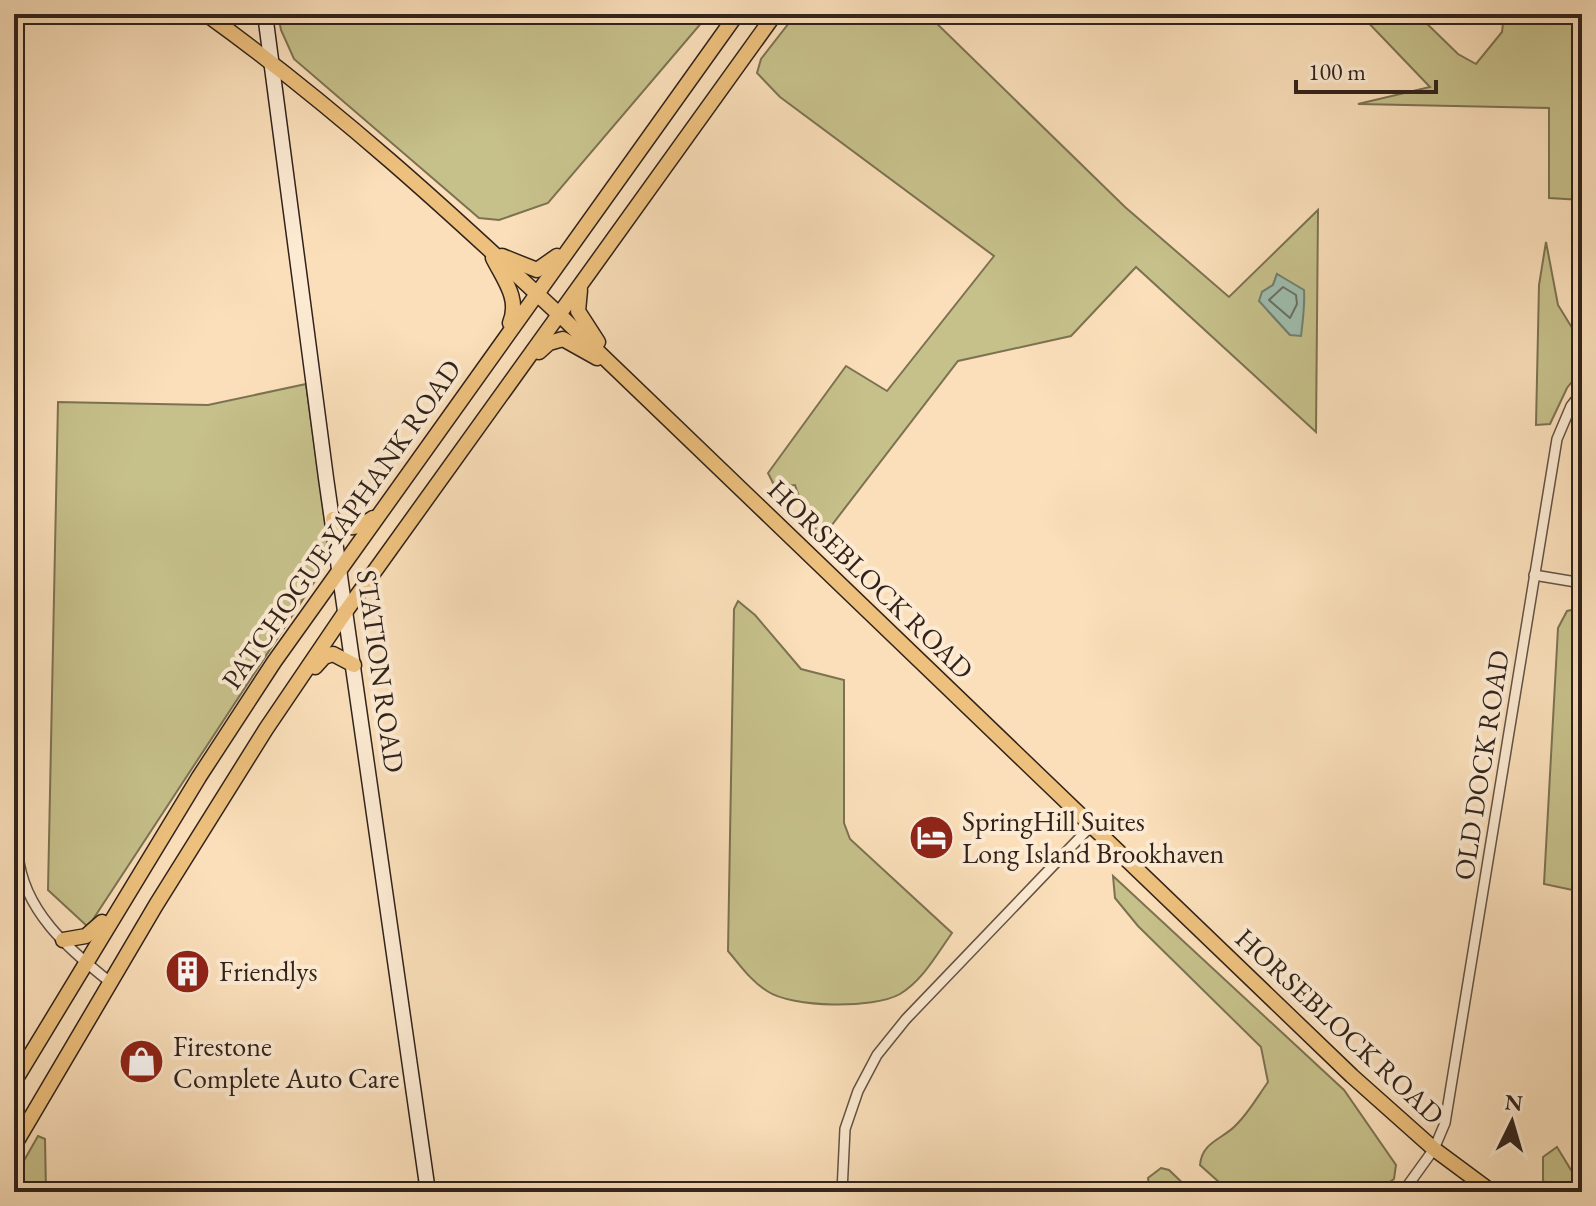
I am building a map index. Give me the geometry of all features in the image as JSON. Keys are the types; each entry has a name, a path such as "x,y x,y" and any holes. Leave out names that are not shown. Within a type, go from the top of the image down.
{"main road":[{"name":"HORSEBLOCK ROAD","path":"206,14 271,62 405,173 490,249 1352,1076 1434,1149 1492,1192"},
{"name":"STATION ROAD","path":"265,14 428,1192"},
{"name":"PATCHOGUE-YAPHANK ROAD","path":"14,1082 128,891 235,721 737,14"},
{"name":"PATCHOGUE-YAPHANK ROAD","path":"14,1146 110,982 266,729 346,611 775,14"},
{"path":"490,249 526,267 541,269 580,233"},
{"path":"490,249 515,303 502,342"},
{"path":"582,282 578,311 619,372"},
{"path":"514,378 549,343 558,339 568,340 619,372"},
{"path":"333,519 345,527 356,528 380,513"},
{"path":"288,697 328,655 339,654 354,665"},
{"path":"63,940 91,934 128,891"}],"street":[{"name":"OLD DOCK ROAD","path":"1403,1192 1434,1149 1445,1123 1558,437 1571,406 1582,392"},
{"path":"1534,575 1582,583"},
{"path":"14,779 21,875 33,902 63,940 110,982"},
{"path":"842,1192 845,1129 858,1091 877,1055 906,1019 1091,826"}],"shaded area":[{"path":"278,14 709,14 548,203 499,220 479,218 294,59 281,30"},
{"path":"796,14 927,14 1125,207 1229,297 1318,210 1316,432 1136,267 1071,336 958,361 828,530 819,531 808,524 795,485 775,487 768,473 846,366 887,391 994,256 780,97 757,73 761,59","holes":["1277,274 1303,295 1302,326 1290,335 1268,311 1262,292 1273,285"]},
{"path":"1360,14 1417,14 1458,54 1476,64 1502,32 1504,14 1582,14 1582,200 1549,198 1549,108 1358,104 1430,87"},
{"path":"1546,242 1558,305 1582,344 1582,369 1567,388 1550,424 1536,425 1539,285"},
{"path":"306,384 330,558 88,927 48,890 58,402 208,405"},
{"path":"738,601 755,615 801,669 844,680 844,823 850,839 952,933 916,982 888,999 833,1004 779,997 756,982 728,951 734,609"},
{"path":"1576,609 1572,842 1582,843 1582,892 1544,884 1558,628 1567,611"},
{"path":"1113,876 1344,1090 1396,1165 1394,1179 1381,1188 1353,1182 1329,1183 1332,1192 1230,1192 1200,1165 1205,1151 1232,1129 1268,1082 1261,1047 1138,926 1115,898"},
{"path":"38,1136 45,1139 46,1192 14,1192 14,1178"},
{"path":"1557,1147 1571,1170 1582,1172 1582,1192 1548,1192 1543,1180 1543,1157"},
{"path":"1161,1168 1169,1170 1192,1192 1150,1192 1148,1178"}],"water":[{"path":"1277,274 1304,290 1301,336 1290,335 1259,301 1262,292 1273,285"}],"place":[{"name":"SpringHill Suites Long Island Brookhaven","path":"931,837"},
{"name":"Friendlys","path":"188,971"},
{"name":"Firestone Complete Auto Care","path":"142,1062"}]}
